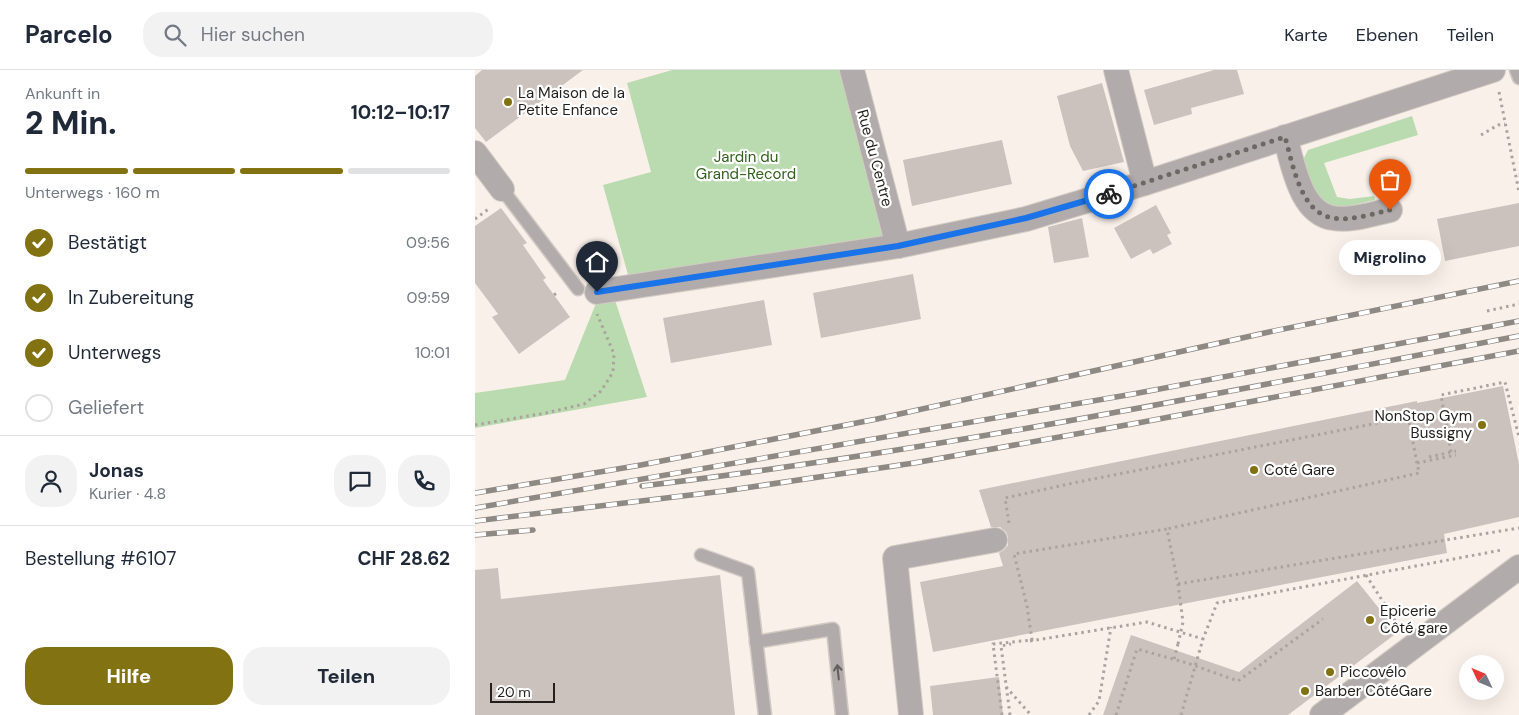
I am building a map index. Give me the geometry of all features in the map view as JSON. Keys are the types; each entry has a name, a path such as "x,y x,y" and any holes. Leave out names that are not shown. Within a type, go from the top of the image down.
{"street":[{"name":"Rue du Centre","path":"852,70 898,246"},
{"path":"1116,70 1145,183"},
{"path":"590,297 898,246 1026,218 1145,183 1285,137 1496,78"},
{"path":"1285,137 1303,195 1313,208 1321,214 1332,218 1347,219 1390,210"},
{"path":"475,153 503,189"},
{"path":"911,715 895,558 1002,533"},
{"path":"1323,715 1514,558"}],"lane":[{"path":"1516,70 1519,78"},
{"path":"503,189 590,297"},
{"path":"701,555 748,572 765,715"},
{"path":"756,642 833,629 843,715"}],"path":[{"path":"1496,78 1519,192"},
{"path":"1481,135 1505,124"},
{"path":"1513,165 1519,163"},
{"path":"475,425 546,413 584,404 601,391 613,372 614,354 590,297"},
{"path":"1487,311 1519,304"},
{"path":"1451,452 1441,395 1505,382 1519,437"},
{"path":"1002,533 1005,498 1408,417 1419,473 1167,528 1014,554 1027,606 1032,640"},
{"path":"1417,463 1456,453 1451,452 1429,456"},
{"path":"1167,528 1183,622 1174,659"},
{"path":"1178,584 1519,528"},
{"path":"1181,715 1203,639 1217,603 1366,575 1514,558"},
{"path":"1366,575 1405,636"},
{"path":"1115,715 1137,649 1174,659 1238,681 1323,619"},
{"path":"1010,715 1001,646 1147,622 1203,639"},
{"path":"1089,715 1099,701 1111,627"},
{"path":"1002,715 993,644 1032,640"},
{"path":"1005,687 1031,715"}],"green space":[{"name":"Jardin du Grand-Record","path":"672,70 841,70 885,239 630,282 603,185 651,172 627,83"},
{"path":"1412,116 1418,135 1324,163 1337,197 1350,199 1374,196 1375,200 1341,208 1331,206 1314,195 1302,162 1308,150"},
{"path":"607,276 647,397 475,428 475,393 565,380"}],"building":[{"name":"La Maison de la Petite Enfance","path":"482,70 583,70 486,142 475,128 475,76"},
{"path":"1214,70 1237,70 1244,94 1191,108 1192,114 1154,125 1144,90"},
{"path":"1102,83 1124,162 1083,171 1070,146 1057,96"},
{"path":"1002,140 1012,184 912,206 903,160"},
{"path":"1519,203 1519,246 1445,261 1437,219"},
{"path":"1156,205 1171,233 1167,235 1172,244 1153,254 1150,249 1131,259 1114,228"},
{"path":"501,208 527,243 523,245 546,278 543,280 570,317 519,354 492,317 498,314 475,283 475,226"},
{"path":"1082,218 1089,257 1054,263 1048,227"},
{"path":"913,274 921,319 821,338 813,293"},
{"path":"764,300 772,345 671,363 663,318"},
{"path":"1503,386 1519,464 1519,517 1444,534 1447,553 933,652 920,582 1003,566 999,553 1008,545 1008,537 1006,532 1000,527 991,527 979,490 1417,401 1417,403"},
{"path":"498,568 501,599 720,575 735,715 475,715 475,570"},
{"path":"1357,581 1398,632 1288,715 1103,715 1131,635 1239,672"},
{"path":"999,677 1003,715 933,715 930,686"}],"railway":[{"path":"475,493 641,465 877,419 1269,332 1519,281"},
{"path":"475,508 1133,394 1519,321"},
{"path":"642,486 863,456 972,438 1519,336"},
{"path":"475,521 724,491 914,463 1519,351"},
{"path":"475,535 533,530"}],"way so far":[{"path":"1109,194 1285,137 1303,195 1313,208 1321,214 1332,218 1347,219 1390,210"}],"place":[{"name":"La Maison de la Petite Enfance","path":"508,102"},
{"name":"Migrolino","path":"1390,210"},
{"name":"NonStop Gym Bussigny","path":"1482,425"},
{"name":"Coté Gare","path":"1254,470"},
{"name":"Epicerie Côté gare","path":"1370,620"},
{"name":"Piccovélo","path":"1330,672"},
{"name":"Barber CôtéGare","path":"1305,691"}],"route":[{"path":"597,292 898,246 1026,218 1109,194"}]}
